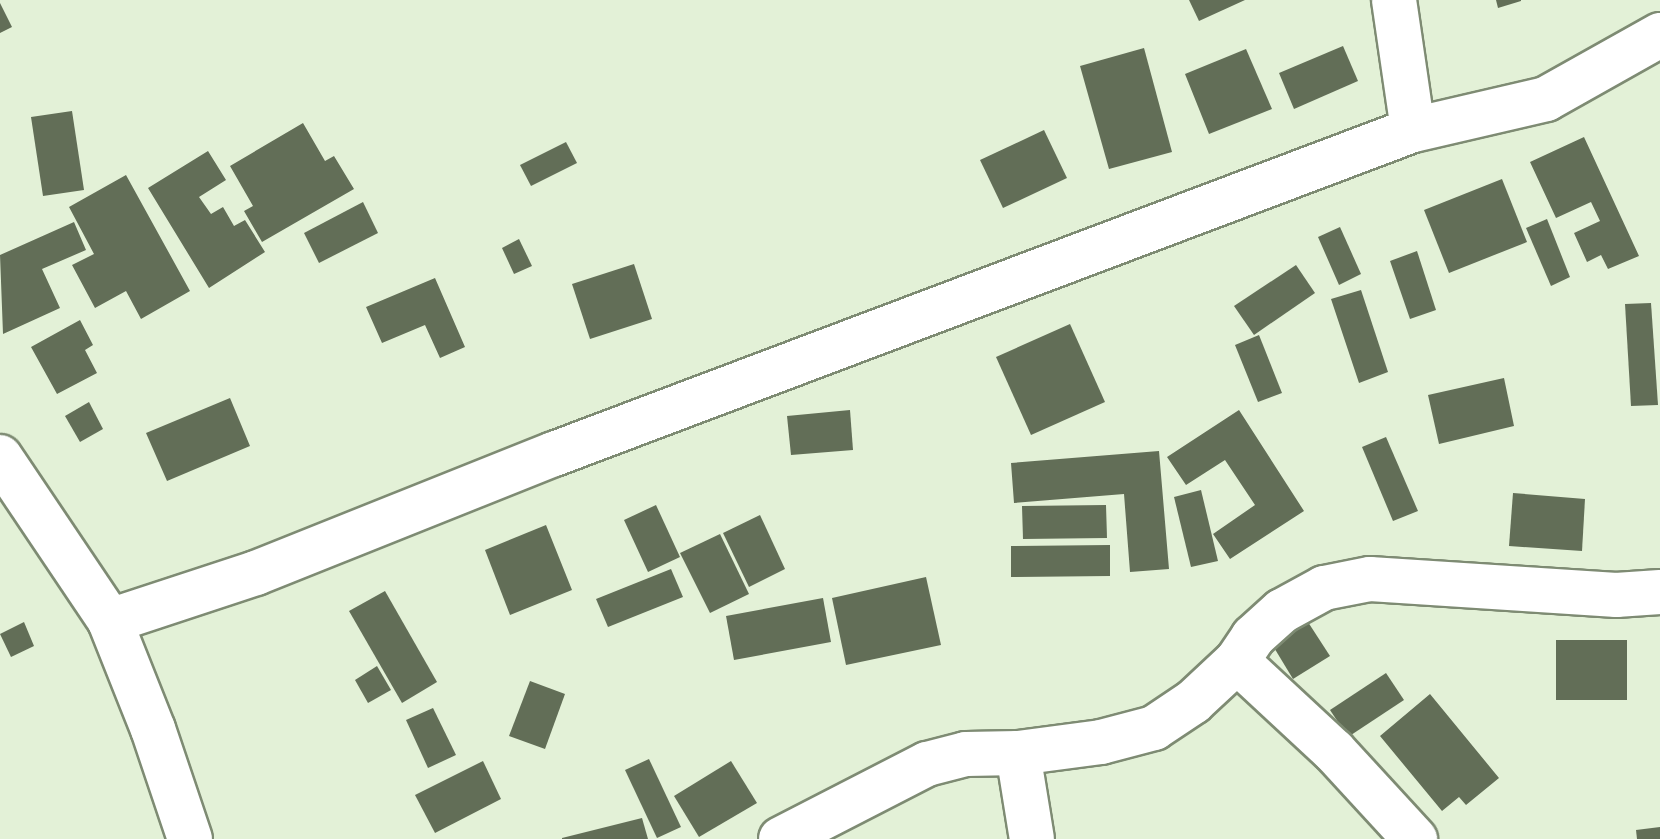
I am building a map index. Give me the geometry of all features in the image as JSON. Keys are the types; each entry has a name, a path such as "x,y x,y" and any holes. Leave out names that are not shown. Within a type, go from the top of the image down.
{"street":[{"path":"1394,0 1413,130"},
{"path":"110,621 256,573 554,454 1413,130 1546,99 1660,35"},
{"path":"0,457 110,621 153,729 190,839"},
{"path":"781,839 927,764 966,754 1018,753 1101,742 1154,728 1193,702 1237,661 1253,637 1282,611 1324,588 1370,579 1616,595 1660,592"},
{"path":"1237,661 1334,751 1415,839"},
{"path":"1018,753 1032,839"}],"building":[{"path":"1189,0 1245,0 1199,21"},
{"path":"1496,0 1521,0 1521,1 1498,8"},
{"path":"0,3 12,27 0,33"},
{"path":"1343,46 1358,81 1294,109 1279,73"},
{"path":"1144,48 1172,152 1109,169 1080,66"},
{"path":"1246,49 1272,109 1209,134 1185,74"},
{"path":"72,111 84,190 43,196 31,117"},
{"path":"303,123 325,161 334,156 354,189 262,242 244,211 253,206 230,166"},
{"path":"1044,130 1067,178 1003,208 980,160"},
{"path":"1584,137 1639,256 1608,269 1601,255 1587,262 1574,233 1600,221 1591,202 1556,218 1530,162"},
{"path":"566,142 577,163 531,186 520,165"},
{"path":"208,151 226,180 199,197 211,214 223,207 234,226 245,220 265,252 209,288 148,188"},
{"path":"126,175 190,291 141,319 126,291 95,308 72,265 94,254 69,207"},
{"path":"1502,179 1527,242 1449,273 1424,210"},
{"path":"363,202 378,233 319,263 304,233"},
{"path":"1547,219 1570,277 1551,286 1526,228"},
{"path":"74,222 86,250 42,269 60,308 3,334 0,255"},
{"path":"1340,227 1361,274 1339,285 1318,237"},
{"path":"519,239 532,266 514,274 502,248"},
{"path":"1417,251 1436,310 1410,319 1390,261"},
{"path":"634,264 652,319 590,339 572,284"},
{"path":"1296,265 1315,293 1254,335 1234,306"},
{"path":"435,278 465,347 440,358 425,325 382,343 366,307"},
{"path":"1361,290 1388,372 1359,383 1331,299"},
{"path":"1651,303 1658,405 1631,406 1625,304"},
{"path":"80,320 93,345 85,350 97,373 57,394 31,347"},
{"path":"1070,324 1105,402 1031,435 996,357"},
{"path":"1259,335 1282,393 1258,402 1235,345"},
{"path":"1504,378 1514,426 1439,444 1428,395"},
{"path":"230,398 250,446 167,481 146,433"},
{"path":"89,402 103,429 80,442 65,416"},
{"path":"850,410 853,450 791,455 787,416"},
{"path":"1239,410 1304,511 1230,559 1213,534 1255,505 1225,460 1186,485 1167,457"},
{"path":"1386,437 1418,511 1393,521 1362,447"},
{"path":"1159,451 1169,569 1130,572 1124,494 1014,503 1011,463"},
{"path":"1201,490 1218,561 1191,567 1174,497"},
{"path":"1513,493 1585,499 1582,551 1509,546"},
{"path":"656,505 680,557 648,572 624,520"},
{"path":"1106,505 1107,538 1023,539 1022,506"},
{"path":"760,515 785,569 749,587 723,533"},
{"path":"546,525 572,590 510,615 485,550"},
{"path":"720,534 749,594 710,613 680,553"},
{"path":"1110,545 1110,576 1011,577 1011,546"},
{"path":"671,569 683,597 608,627 596,599"},
{"path":"926,577 941,645 846,665 832,598"},
{"path":"385,591 437,682 402,703 349,611"},
{"path":"823,598 831,642 734,660 726,616"},
{"path":"1306,619 1330,656 1293,679 1270,641"},
{"path":"24,622 34,646 11,657 0,634"},
{"path":"1556,640 1627,640 1627,700 1556,700"},
{"path":"377,666 391,690 368,703 355,680"},
{"path":"1386,673 1404,700 1348,737 1330,710"},
{"path":"530,681 565,694 545,749 509,736"},
{"path":"1430,694 1499,778 1466,805 1459,797 1442,811 1380,736"},
{"path":"433,708 456,755 428,768 406,720"},
{"path":"649,759 681,827 657,838 625,770"},
{"path":"483,761 501,799 435,833 415,795"},
{"path":"731,761 757,803 699,837 674,796"},
{"path":"642,818 648,839 562,839 562,838"},
{"path":"1660,827 1660,839 1637,839 1636,830"}]}
